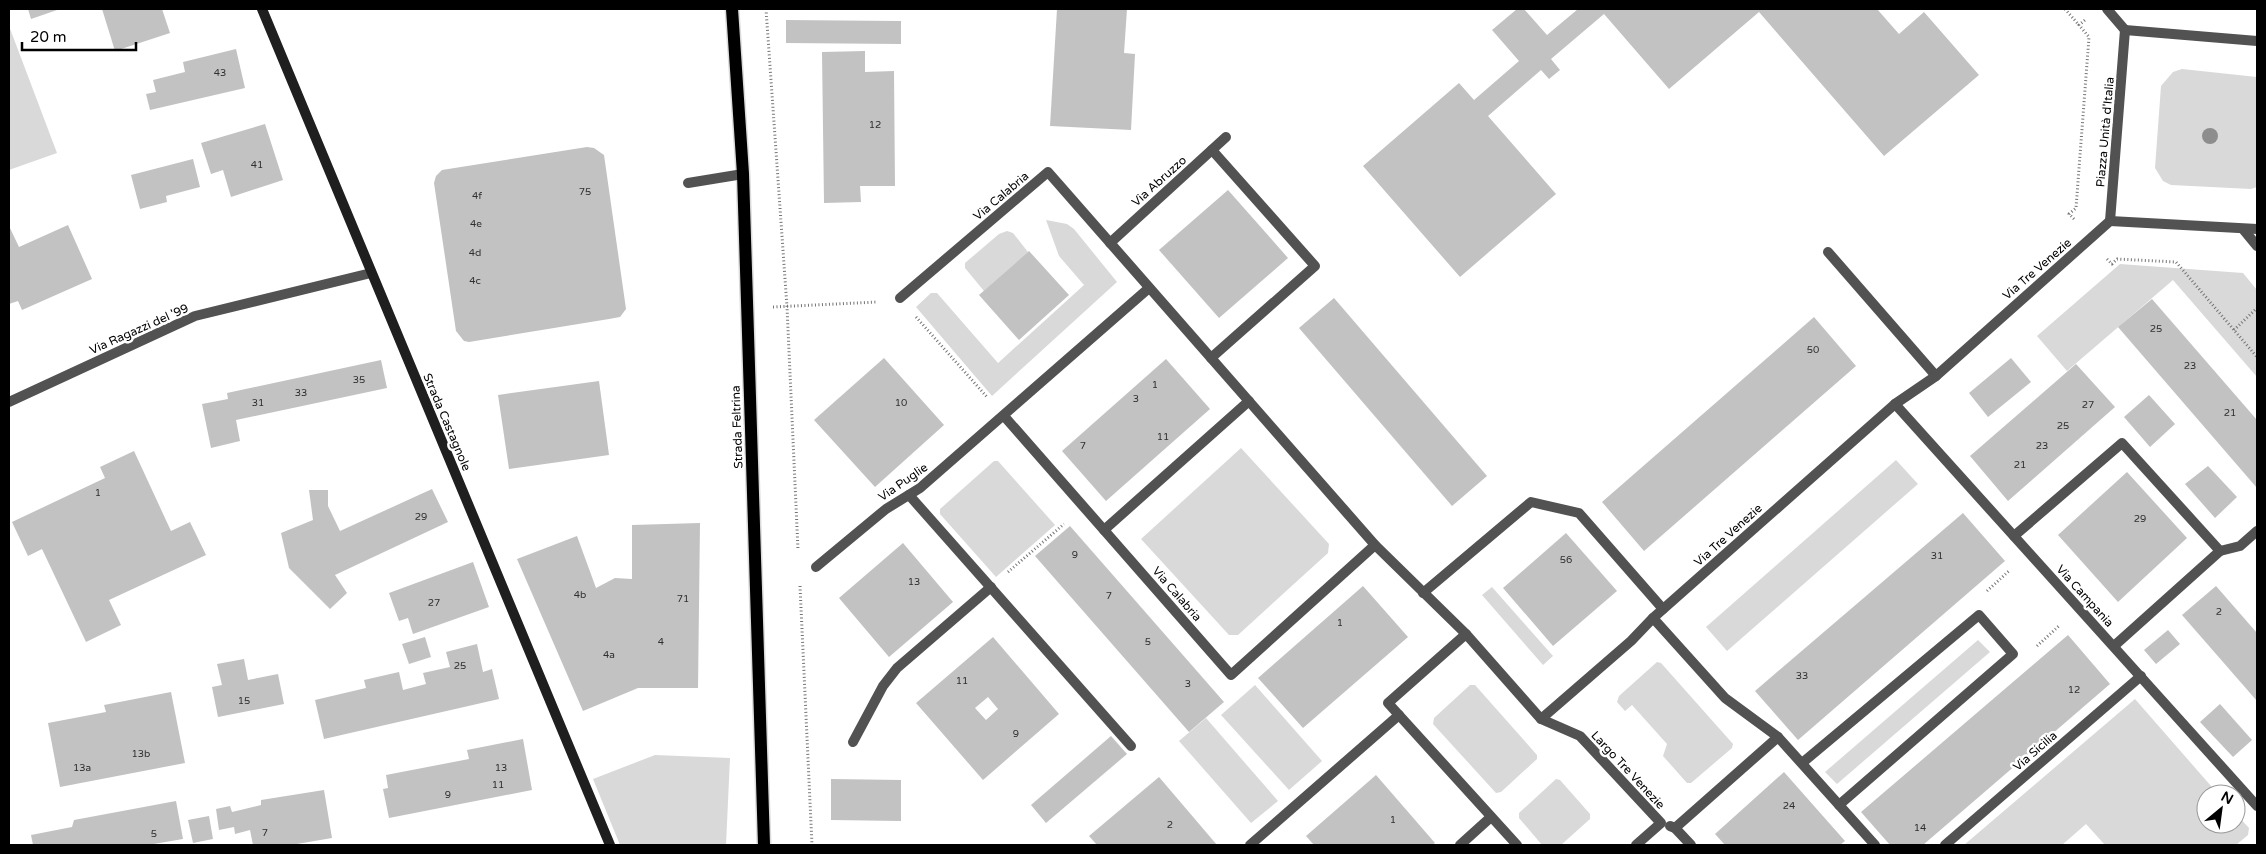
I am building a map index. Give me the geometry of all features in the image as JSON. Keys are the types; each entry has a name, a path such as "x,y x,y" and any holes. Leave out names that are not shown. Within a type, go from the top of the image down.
{"main road":[{"name":"Strada Castagnole","path":"262,9 610,845"},
{"name":"Strada Feltrina","path":"732,9 743,174 764,845"}],"street":[{"path":"2107,9 2125,30 2257,41"},
{"name":"Piazza Unità d'Italia","path":"2110,221 2125,30"},
{"name":"Via Abruzzo","path":"1110,243 1226,138"},
{"path":"1211,358 1315,266 1212,150"},
{"name":"Via Calabria","path":"900,298 1048,172 1375,545 1466,634"},
{"path":"688,183 743,174"},
{"path":"2110,221 2257,229"},
{"name":"Via Tre Venezie","path":"1541,719 1631,641 1653,618 1894,404 1936,376 2110,221"},
{"path":"2243,229 2257,246"},
{"path":"1828,252 1936,376"},
{"name":"Via Ragazzi del '99","path":"9,402 196,316 371,272"},
{"name":"Via Puglie","path":"816,567 886,509 920,488 1149,288"},
{"path":"1004,416 1104,530 1249,401"},
{"name":"Via Campania","path":"1894,404 2257,806"},
{"path":"2014,536 2122,443 2220,551"},
{"path":"910,495 1131,746"},
{"path":"1423,593 1531,502 1579,513 1664,609"},
{"name":"Via Calabria","path":"1104,530 1231,675 1375,545"},
{"path":"2114,646 2220,551 2240,546 2257,531"},
{"path":"853,742 883,686 897,668 991,587"},
{"path":"1802,763 1980,615 2013,654 1839,805"},
{"path":"1653,618 1725,698 1778,737 1875,845"},
{"path":"1466,634 1388,703 1517,845"},
{"name":"Largo Tre Venezie","path":"1466,634 1541,719 1580,736 1660,823 1636,845"},
{"name":"Via Sicilia","path":"1944,845 2141,676"},
{"path":"1250,845 1399,715"},
{"path":"1675,828 1778,737"},
{"path":"1460,845 1491,817"},
{"path":"1660,823 1675,828 1691,845"}],"path":[{"path":"766,9 787,307 798,556"},
{"path":"2065,9 2089,37 2076,208 2069,214"},
{"path":"2079,25 2086,19"},
{"path":"2107,259 2112,264 2117,260 2176,262 2257,357"},
{"path":"748,308 882,302 900,298 1004,416"},
{"path":"2234,330 2257,308"},
{"path":"991,587 1084,507"},
{"path":"799,576 812,845"}],"shaded area":[{"path":"9,26 57,153 9,170"},
{"path":"2182,69 2257,77 2257,187 2251,189 2171,185 2163,181 2155,168 2161,86 2173,72"},
{"path":"1046,220 1067,224 1074,229 1117,282 992,396 916,307 931,293 937,293 998,363 1084,285 1059,256"},
{"path":"1007,231 1013,233 1028,252 984,291 965,268 965,263 999,234"},
{"path":"2120,264 2243,273 2257,290 2257,377 2173,280 2067,371 2037,336"},
{"path":"1241,448 1329,544 1328,553 1238,635 1229,635 1141,539"},
{"path":"1896,460 1918,484 1727,651 1706,627"},
{"path":"994,461 998,461 1055,525 996,577 940,514 940,509"},
{"path":"1492,587 1553,656 1543,665 1482,595"},
{"path":"1978,640 1990,652 1837,784 1825,772"},
{"path":"1657,662 1661,663 1733,744 1732,748 1691,783 1687,783 1663,756 1667,744 1632,705 1625,711 1617,702 1619,696"},
{"path":"1255,685 1322,761 1289,790 1221,715"},
{"path":"1470,685 1475,685 1537,755 1537,759 1501,792 1496,793 1433,724 1434,718"},
{"path":"2135,699 2209,784 2196,784 2196,834 2246,834 2246,825 2249,828 2248,835 2236,845 2105,845 2086,824 2062,845 1964,845"},
{"path":"1206,718 1278,801 1251,823 1179,741"},
{"path":"655,755 730,758 726,845 620,845 593,779"},
{"path":"1556,779 1560,780 1590,814 1590,819 1561,845 1542,845 1519,818 1519,813"}],"building":[{"path":"28,9 60,9 31,19"},
{"path":"102,9 162,9 170,33 115,51"},
{"path":"1057,9 1127,9 1124,53 1135,54 1131,130 1050,126"},
{"path":"1517,9 1524,9 1547,35 1578,9 1877,9 1899,34 1924,12 1979,75 1884,156 1759,12 1669,89 1604,14 1551,59 1560,70 1549,79 1541,70 1488,116 1556,194 1460,277 1363,166 1459,83 1474,100 1519,61 1492,30"},
{"path":"786,20 901,21 901,44 786,43"},
{"path":"236,49 245,88 150,110 146,94 156,92 153,80 185,72 183,62"},
{"path":"865,51 865,72 894,71 895,186 860,186 861,202 824,203 822,52"},
{"path":"265,124 283,180 231,197 223,170 211,174 201,143"},
{"path":"587,147 594,148 604,155 626,309 620,317 469,342 464,341 456,331 434,183 436,176 442,170"},
{"path":"193,159 200,187 166,196 167,202 140,209 131,175"},
{"path":"1228,190 1288,258 1219,318 1159,250"},
{"path":"68,225 92,279 22,310 18,301 9,304 9,226 19,247"},
{"path":"1029,251 1069,295 1019,340 979,295"},
{"path":"1334,298 1487,476 1452,506 1299,328"},
{"path":"2152,299 2257,420 2257,488 2118,327"},
{"path":"1814,317 1856,366 1644,551 1602,502"},
{"path":"884,358 944,425 875,487 814,420"},
{"path":"2011,358 2031,382 1988,417 1969,393"},
{"path":"1166,359 1210,409 1106,501 1062,451"},
{"path":"381,360 387,388 236,420 240,441 211,448 202,404 228,399 227,393"},
{"path":"2076,364 2115,407 2008,501 1970,456"},
{"path":"599,381 609,455 509,469 498,395"},
{"path":"2149,395 2175,424 2150,447 2124,417"},
{"path":"134,451 171,531 190,522 206,555 109,600 121,625 86,642 42,549 28,556 12,522 105,478 100,467"},
{"path":"2208,466 2237,497 2215,518 2185,484"},
{"path":"2127,472 2187,538 2118,602 2058,535"},
{"path":"432,489 448,522 335,575 347,593 330,609 289,568 281,533 313,520 309,490 328,490 328,506 340,531"},
{"path":"1963,513 2005,561 1798,740 1755,691"},
{"path":"700,523 698,688 638,688 583,711 517,559 577,536 596,588 615,578 632,579 632,525"},
{"path":"1070,526 1224,702 1189,732 1035,556"},
{"path":"1566,533 1617,591 1553,646 1503,588"},
{"path":"903,543 953,602 889,657 839,598"},
{"path":"473,562 489,607 413,634 408,618 399,621 389,593"},
{"path":"1363,586 1408,637 1303,728 1258,678"},
{"path":"2216,586 2257,633 2257,701 2182,615"},
{"path":"2168,630 2180,644 2156,664 2144,650"},
{"path":"2068,635 2110,684 1923,845 1890,845 1861,812"},
{"path":"425,637 431,657 409,664 402,644"},
{"path":"993,637 1059,714 983,780 916,703","holes":["988,697 998,709 986,720 975,708"]},
{"path":"477,644 483,672 492,669 499,699 324,739 315,700 366,688 364,680 399,672 403,690 426,684 423,673 450,667 446,652"},
{"path":"244,659 248,680 278,674 284,704 218,717 212,687 222,685 217,664"},
{"path":"171,692 185,763 60,787 48,723 106,712 104,705"},
{"path":"2220,704 2252,740 2233,757 2200,722"},
{"path":"1111,736 1127,754 1046,823 1031,805"},
{"path":"523,739 532,790 389,818 383,789 388,788 386,775 469,759 467,750"},
{"path":"1784,772 1845,841 1840,845 1725,845 1715,834"},
{"path":"1376,775 1435,843 1432,845 1314,845 1306,836"},
{"path":"1159,777 1217,845 1097,845 1089,836"},
{"path":"831,779 901,780 901,821 831,820"},
{"path":"324,790 332,838 291,845 253,845 250,830 235,834 234,827 219,830 216,809 230,806 232,812 261,805 261,800"},
{"path":"176,801 183,839 148,845 33,845 31,835 72,827 74,820"},
{"path":"209,816 213,839 193,843 188,820"}]}
